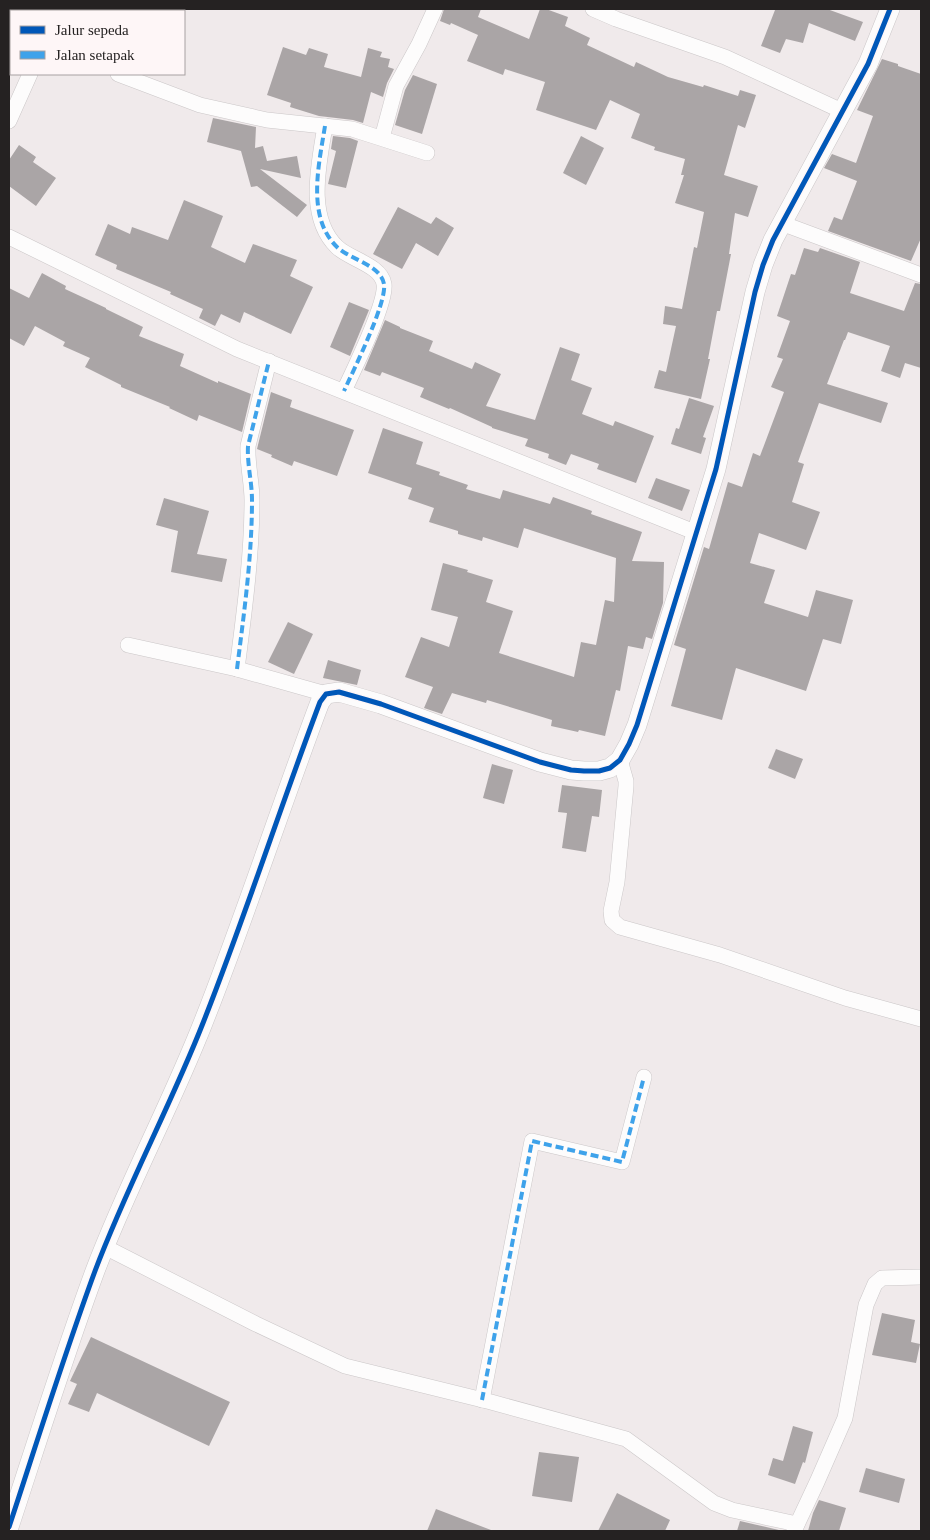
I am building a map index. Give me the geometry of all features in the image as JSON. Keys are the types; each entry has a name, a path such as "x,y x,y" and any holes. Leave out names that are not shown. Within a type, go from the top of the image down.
{"street":[{"path":"382,138 396,86 419,44 434,9"},
{"path":"593,9 616,19 725,56 842,111"},
{"path":"128,645 237,670 326,694 339,692 381,704 540,762 571,770 599,771 610,768 620,760 637,725 716,469 755,292 763,265 782,223 868,64 890,9"},
{"path":"9,121 30,75"},
{"path":"121,75 200,105 267,120 352,129 427,153"},
{"path":"325,126 317,177 317,194 319,212 326,233 337,248 372,268 380,276 384,284 383,297 377,314 344,391"},
{"path":"782,223 921,274"},
{"path":"9,237 237,349 697,533"},
{"path":"237,670 247,589 252,498 247,456 248,446 269,361"},
{"path":"9,1527 92,1280 131,1185 186,1065 204,1020 313,720 320,702 326,694"},
{"path":"620,760 626,786 617,882 611,911 614,923 620,927 720,956 845,998 921,1019"},
{"path":"482,1400 532,1141 622,1162 644,1077"},
{"path":"105,1247 256,1324 344,1366 482,1400 626,1439 714,1503 795,1528 844,1418 866,1306 872,1289 882,1278 921,1277"}],"building":[{"path":"444,9 481,9 478,17 529,39 540,9 546,9 568,17 565,26 590,38 587,45 634,67 636,62 668,77 703,87 704,85 738,96 740,90 756,95 745,128 738,125 724,175 758,186 748,217 735,213 729,254 731,254 720,311 717,311 708,359 710,359 701,399 654,388 659,370 666,372 676,326 663,324 665,306 682,309 694,247 697,248 704,212 675,203 684,175 681,175 685,159 654,150 655,147 631,138 640,114 610,100 596,130 536,110 545,82 505,69 503,75 467,61 478,35 451,23 450,25 440,21"},
{"path":"775,9 827,9 863,22 855,41 809,23 803,43 786,39 780,53 761,46"},
{"path":"283,47 306,55 309,48 328,54 324,67 361,77 368,48 382,52 380,57 390,59 388,67 394,69 383,97 371,92 363,123 319,116 290,107 291,103 267,95"},
{"path":"882,59 921,74 921,238 911,261 828,231 834,217 842,220 857,181 824,168 832,154 856,163 873,116 857,110"},
{"path":"413,75 437,84 422,134 395,125 405,90"},
{"path":"213,118 256,127 255,148 263,146 267,161 297,156 301,178 260,169 307,205 297,217 257,186 251,187 241,151 207,142"},
{"path":"333,136 358,141 346,188 328,184 336,151 331,149"},
{"path":"581,136 604,148 586,185 563,173"},
{"path":"19,145 36,157 33,162 56,178 36,206 9,186 9,160"},
{"path":"184,200 223,216 211,247 245,263 253,244 297,260 290,276 313,287 291,334 244,312 240,323 221,314 215,326 199,318 203,309 170,294 171,292 116,269 117,265 95,255 108,224 130,234 132,227 168,240"},
{"path":"398,207 431,224 436,217 454,228 438,256 416,243 402,269 373,254"},
{"path":"804,248 818,252 820,248 860,262 850,293 904,311 915,283 921,284 921,368 905,363 900,378 881,371 890,346 848,332 827,384 888,403 881,423 819,403 798,462 804,464 792,502 820,512 806,550 759,533 750,563 775,570 764,603 808,617 816,590 853,600 841,644 823,639 806,691 736,668 722,720 671,706 686,649 674,645 704,547 709,549 728,482 742,487 753,453 760,456 784,392 771,387 783,359 777,357 790,321 777,316 791,274 795,275"},
{"path":"42,273 66,286 65,289 143,327 139,336 184,354 180,366 218,383 218,381 251,394 242,432 199,415 197,421 170,407 121,387 121,385 85,367 90,358 63,346 65,342 35,326 24,346 9,338 9,288 29,298"},
{"path":"349,302 369,310 350,356 330,347"},
{"path":"385,320 433,341 429,351 472,369 475,362 501,374 486,406 535,420 560,347 580,354 571,380 592,388 582,414 613,426 615,421 654,436 636,483 597,469 599,464 571,454 566,465 548,458 549,454 525,446 528,439 492,428 450,408 420,397 424,388 382,372 380,376 364,370"},
{"path":"271,392 292,400 290,407 354,430 337,476 294,461 292,466 257,449"},
{"path":"689,398 714,406 703,437 706,438 701,454 671,444 676,428 679,429"},
{"path":"383,428 423,442 416,464 440,472 439,475 468,485 466,489 500,499 503,490 550,504 553,497 592,511 591,514 642,532 632,561 664,562 663,603 652,639 646,637 643,649 628,646 620,691 616,690 605,736 551,726 552,720 487,700 486,703 452,693 442,714 424,708 433,687 405,677 421,637 449,647 458,617 431,610 443,563 493,580 486,602 513,611 499,653 574,677 581,642 596,645 605,600 614,602 616,558 524,528 518,548 483,537 482,541 458,534 458,531 429,522 434,508 408,499 412,488 368,473"},
{"path":"656,478 690,490 682,511 648,498"},
{"path":"164,498 209,511 197,554 227,559 222,582 171,572 178,531 156,525"},
{"path":"288,622 313,634 294,674 268,662"},
{"path":"328,660 361,670 357,685 323,678"},
{"path":"776,749 803,759 795,779 768,768"},
{"path":"492,764 513,770 504,804 483,798"},
{"path":"562,785 602,790 599,817 592,816 586,852 562,848 567,813 558,812"},
{"path":"882,1313 915,1320 911,1342 920,1344 916,1363 872,1355"},
{"path":"91,1337 230,1402 209,1446 97,1393 89,1412 68,1404 77,1384 70,1381"},
{"path":"793,1426 813,1432 805,1463 803,1462 795,1484 768,1475 773,1458 783,1461"},
{"path":"539,1452 579,1457 572,1502 532,1496"},
{"path":"866,1468 905,1479 899,1503 859,1492"},
{"path":"617,1493 670,1520 665,1531 598,1531"},
{"path":"819,1500 846,1508 839,1531 808,1531"},
{"path":"436,1509 491,1530 491,1531 427,1531"},
{"path":"740,1521 783,1531 737,1531"}],"marked path":[{"path":"325,126 317,190 321,221 327,235 337,247 371,267 382,277 384,284 384,293 375,321 344,391"},
{"path":"237,669 251,543 252,500 248,446 269,361"},
{"path":"482,1400 532,1141 622,1162 644,1077"}],"cycle path":[{"path":"9,1527 107,1239 203,1023 320,702 326,694 339,692 381,704 540,762 571,770 599,771 610,768 620,760 637,725 716,469 755,292 763,265 773,240 868,64 890,9"}]}
